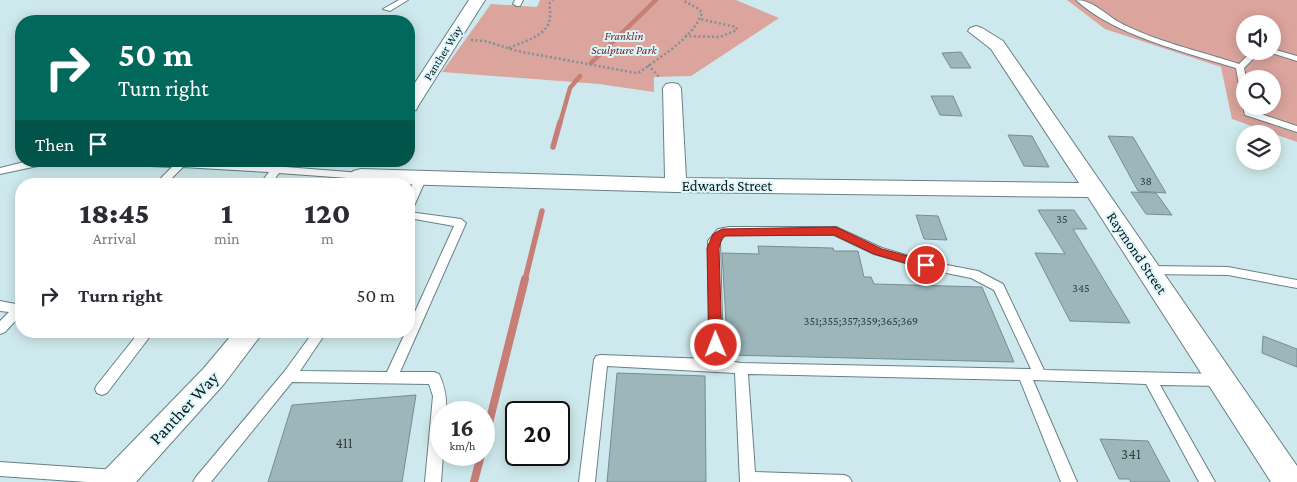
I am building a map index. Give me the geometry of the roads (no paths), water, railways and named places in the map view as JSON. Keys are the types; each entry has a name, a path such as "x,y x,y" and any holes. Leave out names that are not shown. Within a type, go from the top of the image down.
{"street":[{"name":"Panther Way","path":"415,97 477,0"},
{"name":"Raymond Street","path":"976,31 997,45 1042,108 1094,190 1289,482"},
{"path":"672,88 676,185"},
{"name":"Edwards Street","path":"363,174 409,178"},
{"name":"Edwards Street","path":"415,178 676,185 1094,190"},
{"name":"Panther Way","path":"117,480 214,376 245,338"}],"lane":[{"path":"387,9 404,0"},
{"path":"1080,0 1116,23 1145,36 1240,67"},
{"path":"1281,54 1297,59"},
{"path":"1240,67 1247,60"},
{"path":"1254,115 1297,129"},
{"path":"0,171 15,167"},
{"path":"166,178 177,167"},
{"path":"238,167 363,174"},
{"path":"270,178 277,169"},
{"path":"415,192 421,179"},
{"path":"415,216 461,223 415,323"},
{"path":"716,365 713,248 717,236 730,231 836,231 878,252 926,265 974,274 999,287 1040,375"},
{"path":"1149,270 1228,271 1297,284"},
{"path":"0,306 15,308"},
{"path":"0,329 15,314"},
{"path":"102,389 142,338"},
{"path":"201,482 289,376 316,338"},
{"path":"390,378 408,338"},
{"path":"587,482 601,360 716,365 741,368 1222,380"},
{"path":"741,368 748,481 844,482"},
{"path":"1024,374 1069,482"},
{"path":"289,376 434,378 440,396 433,482"},
{"path":"1150,379 1207,482"},
{"path":"0,469 117,480"}],"waterway":[{"path":"591,63 656,0"},
{"path":"560,123 570,88 580,76"},
{"path":"553,147 560,122"},
{"path":"525,280 542,211"},
{"path":"494,401 525,279"},
{"path":"474,482 478,466"}],"park label":[{"name":"Franklin Sculpture Park","path":"624,43"}]}
